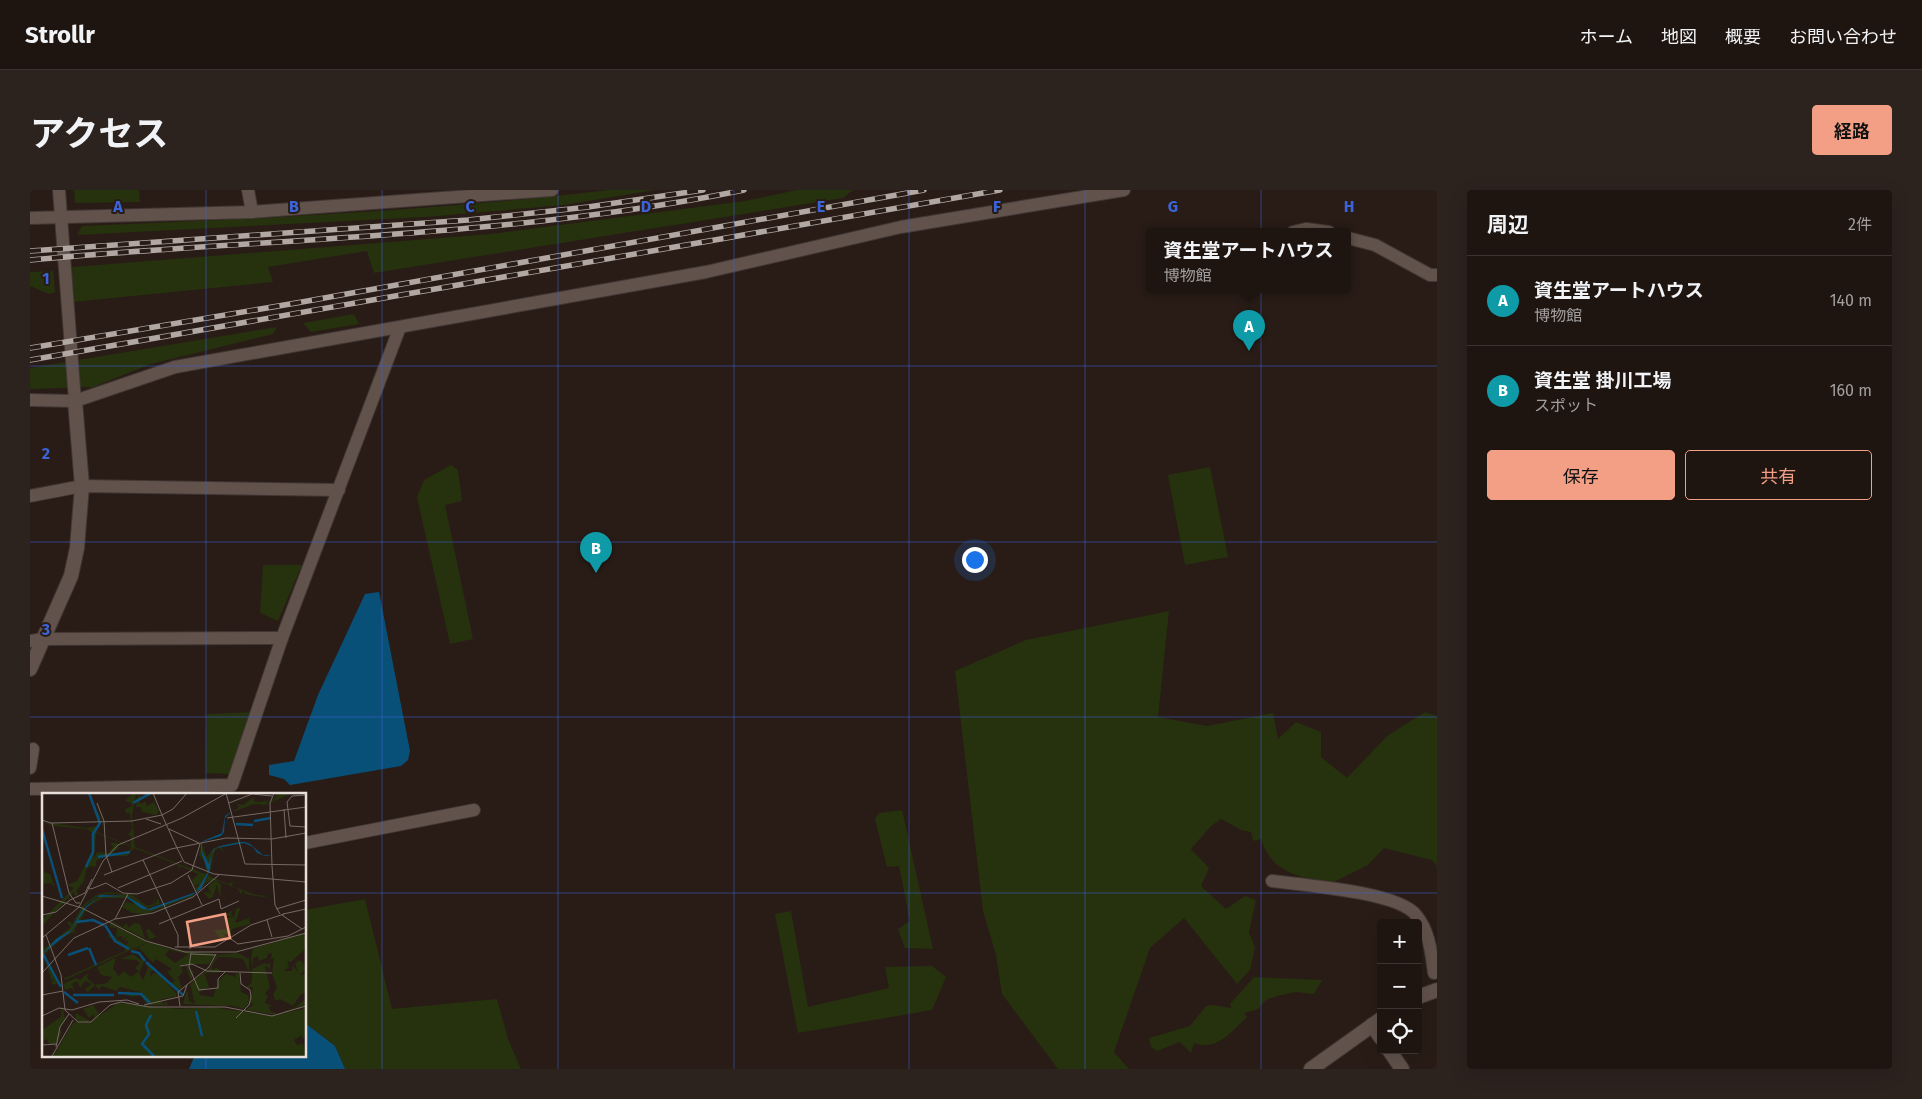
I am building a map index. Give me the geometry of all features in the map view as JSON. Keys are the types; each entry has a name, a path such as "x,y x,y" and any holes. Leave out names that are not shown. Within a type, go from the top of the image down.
{"street":[{"path":"30,668 36,640 71,576 77,548 82,486 59,190"},
{"path":"248,190 252,212"},
{"path":"30,218 252,212 495,192 552,190"},
{"path":"30,400 75,401 175,367 706,272 901,227 1124,190"},
{"path":"1351,239 1375,245 1430,275 1437,275"},
{"path":"30,789 232,785 282,638 400,327"},
{"path":"30,496 82,486 339,490"},
{"path":"36,640 282,638"},
{"path":"30,768 33,748"},
{"path":"306,843 474,810"},
{"path":"1272,881 1357,893 1407,906 1417,915 1428,936 1434,973"},
{"path":"1422,996 1437,990"},
{"path":"1311,1069 1376,1022"},
{"path":"1392,1054 1402,1069"}],"green space":[{"path":"74,190 139,190 140,202 75,203"},
{"path":"609,190 655,190 564,205 426,217 77,235 82,226 412,209"},
{"path":"797,190 853,190 843,198 374,273 367,251 268,267 273,282 73,302 72,267 491,234 745,201"},
{"path":"53,271 55,292 49,294 30,286 30,272"},
{"path":"354,314 359,324 311,332 303,323"},
{"path":"277,327 273,334 151,364 93,387 30,389 30,368"},
{"path":"451,465 458,470 462,501 445,505 473,639 450,644 417,497 424,480"},
{"path":"1210,467 1228,557 1185,565 1168,475"},
{"path":"263,565 302,565 278,621 260,613"},
{"path":"1169,611 1158,717 1207,726 1273,713 1278,739 1296,722 1321,732 1321,757 1347,778 1387,736 1425,712 1437,716 1437,866 1432,860 1384,848 1368,865 1330,884 1288,872 1272,860 1261,839 1253,841 1251,832 1241,830 1221,819 1211,826 1191,849 1209,868 1201,886 1226,909 1245,896 1256,900 1249,932 1255,948 1250,970 1237,984 1184,918 1150,948 1114,1052 1129,1069 1058,1069 1002,994 996,955 983,911 955,671 1026,640"},
{"path":"253,712 229,774 206,773 207,714"},
{"path":"902,810 933,949 905,948 898,929 910,921 899,866 887,867 875,819 879,813"},
{"path":"365,899 392,1009 497,999 508,1039 521,1069 345,1069 335,1046 306,1024 306,910"},
{"path":"791,911 808,1007 889,988 885,967 932,966 946,977 932,1010 798,1033 775,914"},
{"path":"1254,977 1322,980 1314,994 1296,992 1266,1000 1258,1009 1244,1013 1247,1017 1223,1039 1203,1045 1194,1043 1191,1053 1180,1042 1157,1051 1151,1047 1149,1038 1190,1026 1206,1006 1213,1005 1231,1008 1230,1004"}],"water":[{"path":"379,592 410,751 408,760 401,766 290,785 284,779 269,775 269,765 294,761 318,695 365,594"},
{"path":"306,1024 335,1046 345,1069 189,1069 195,1056 306,1056"}],"railway":[{"path":"30,251 468,220 588,207 703,190"},
{"path":"30,260 478,227 656,206 744,190"},
{"path":"30,348 302,302 924,190"},
{"path":"30,360 1000,190"}],"place":[{"name":"資生堂アートハウス","path":"1249,351"},
{"name":"資生堂 掛川工場","path":"596,573"}]}
